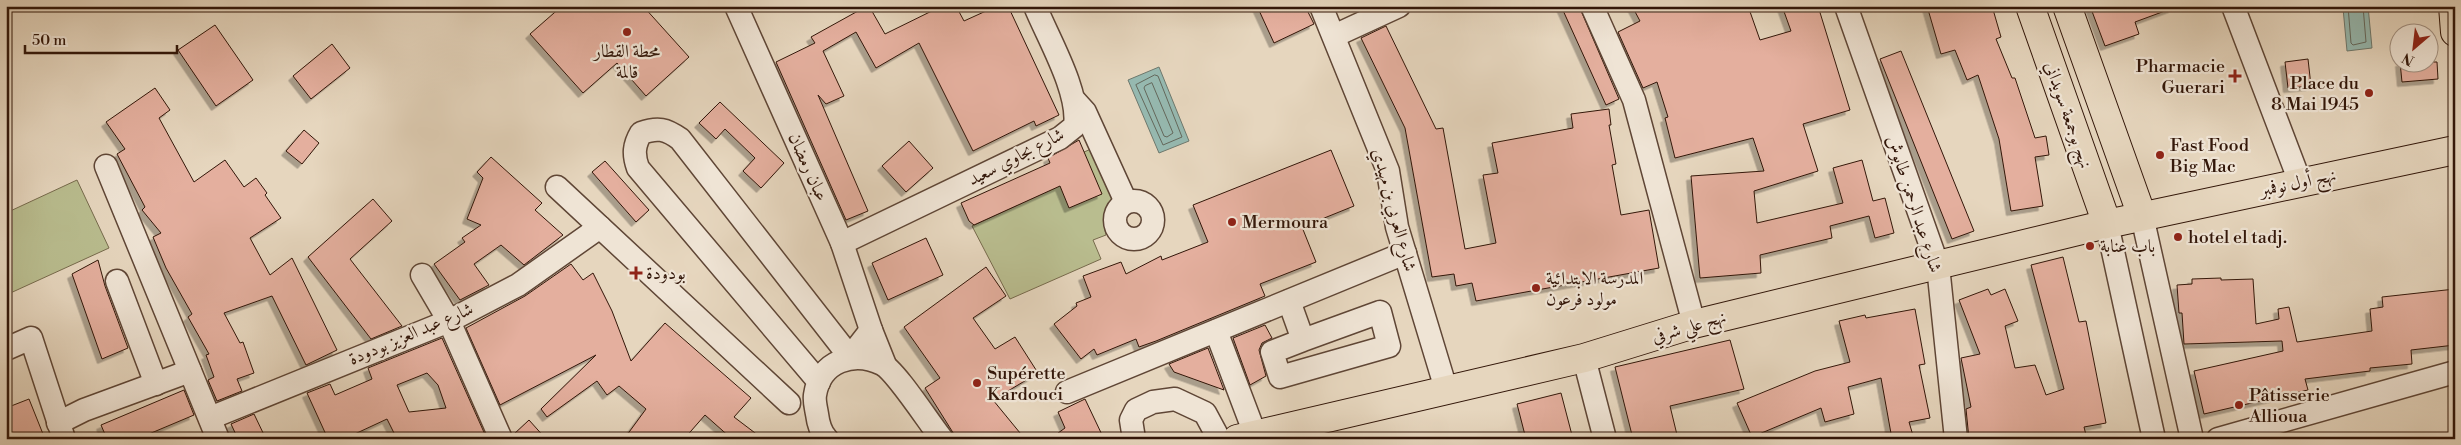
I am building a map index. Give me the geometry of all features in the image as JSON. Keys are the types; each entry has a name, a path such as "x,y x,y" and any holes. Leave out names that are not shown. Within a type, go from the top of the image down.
{"main road":[{"name":"نهج بوجمعة سويداني","path":"2030,6 2106,224"},
{"name":"نهج بوجمعة سويداني","path":"2067,6 2142,216"},
{"path":"2453,6 2455,32"},
{"name":"نهج أول نوفمبر","path":"2142,216 2455,150"},
{"name":"نهج علي شرفي","path":"1246,437 1584,358 1694,324 2142,216"}],"street":[{"name":"عبان رمضان","path":"736,6 842,244 885,365 942,439"},
{"name":"شارع بجاوي سعيد","path":"842,244 1060,138 1075,126 1074,100 1035,6"},
{"name":"شارع العربي بن مهيدي","path":"1321,6 1388,171 1397,227 1446,389"},
{"path":"1334,36 1399,6"},
{"path":"1592,6 1634,100 1694,324"},
{"name":"شارع عبد الرحمن طابوش","path":"1846,6 1938,266 1956,439"},
{"path":"2233,6 2300,182"},
{"path":"1074,100 1085,112 1126,202"},
{"path":"825,437 817,418 816,389 638,168 634,156 635,143 641,133 654,128 667,130 680,139 850,357"},
{"path":"106,166 218,439"},
{"path":"557,187 825,437"},
{"path":"2142,216 2192,439"},
{"path":"2106,224 2154,439"},
{"name":"شارع عبد العزيز بودودة","path":"210,418 449,321 518,285 600,227"},
{"path":"1067,392 1405,253"},
{"path":"422,275 449,321 502,439"},
{"path":"117,281 156,384"},
{"path":"1289,301 1304,340"},
{"path":"1380,312 1389,346 1280,377 1272,352 1304,340 1380,312"},
{"path":"789,403 816,389 832,366 850,357 871,330"},
{"path":"1216,331 1246,437"},
{"path":"7,347 31,338 61,431 84,410 190,371"},
{"path":"850,357 867,357 885,365"},
{"path":"1584,358 1605,439"},
{"path":"2218,439 2455,372"},
{"path":"1134,439 1131,420 1136,410 1153,402 1175,399 1205,413 1219,439"}],"green space":[{"path":"1091,149 1113,200 1105,216 1106,235 1093,240 1101,259 1010,299 972,226 1048,191 1040,171"},
{"path":"77,180 109,248 6,295 6,213"}],"water":[{"path":"2368,6 2372,48 2347,51 2343,8"},
{"path":"1159,67 1189,141 1159,153 1128,80"}],"building":[{"name":"محطة القطار قالمة","path":"562,6 643,6 689,57 646,96 617,63 583,93 530,34"},
{"path":"869,6 885,34 942,6 956,6 964,21 997,6 1008,6 1059,115 1036,126 1034,121 973,151 919,43 876,68 856,32 823,51 844,96 826,104 818,95 868,211 846,220 776,62 815,43 811,37"},
{"path":"1257,6 1305,6 1314,24 1274,43"},
{"path":"1561,6 1579,6 1619,99 1606,105"},
{"path":"1632,6 1748,6 1760,40 1791,31 1782,6 1818,6 1850,110 1803,124 1818,171 1754,191 1757,223 1843,203 1833,168 1862,160 1873,201 1885,198 1894,233 1875,238 1869,216 1830,226 1832,238 1760,255 1761,273 1700,278 1691,176 1764,171 1753,138 1675,158 1665,118 1668,117 1657,82 1643,88 1618,32 1640,21"},
{"path":"1927,6 1992,6 2001,37 1996,39 2012,78 2015,78 2035,138 2046,136 2049,155 2035,157 2043,206 2011,211 1999,139 1978,75 1967,80 1955,50 1941,54"},
{"path":"2090,6 2172,6 2173,8 2135,22 2139,34 2105,46"},
{"path":"215,25 253,80 216,106 178,50"},
{"path":"1386,26 1436,129 1443,128 1465,249 1496,243 1483,175 1498,173 1492,143 1573,128 1571,114 1609,109 1611,125 1609,125 1616,164 1612,165 1621,215 1649,210 1659,268 1476,301 1472,283 1456,286 1454,274 1432,277 1405,128 1361,38"},
{"path":"332,44 350,68 311,99 293,76"},
{"path":"1901,51 1974,231 1952,239 1880,59"},
{"path":"2308,59 2311,86 2288,88 2285,62"},
{"path":"2401,72 2438,72 2438,79 2402,82"},
{"path":"155,88 170,110 159,118 194,182 225,160 244,187 256,178 267,193 265,195 281,218 250,238 270,275 292,258 337,350 306,365 272,296 224,313 240,343 243,342 254,373 237,379 242,391 217,401 208,380 214,377 206,355 209,354 188,317 192,314 166,268 153,237 161,233 142,210 145,207 117,154 125,149 106,122"},
{"path":"720,102 784,163 761,188 743,171 755,158 725,129 716,139 699,123"},
{"path":"304,130 319,143 302,164 286,151"},
{"path":"1079,140 1102,194 1069,208 1060,186 974,225 969,221 961,203 1050,163 1048,158"},
{"path":"909,141 933,168 906,192 882,166"},
{"path":"1331,150 1354,206 1302,227 1316,262 1260,284 1265,296 1139,347 1136,339 1097,355 1094,349 1081,359 1054,324 1077,306 1076,303 1091,297 1083,276 1121,262 1126,274 1161,256 1162,260 1208,242 1193,205"},
{"path":"491,157 542,203 535,210 563,235 524,265 501,245 474,264 489,285 460,300 434,264 465,242 462,238 481,225 467,219 483,178 477,172"},
{"path":"605,161 649,210 636,222 592,172"},
{"path":"373,199 392,221 350,259 402,326 371,339 308,257"},
{"path":"926,238 943,275 888,300 872,263"},
{"path":"2063,257 2079,322 2086,321 2106,423 2084,427 2087,439 1969,439 1966,409 1971,407 1961,358 1980,354 1959,300 1988,289 1991,295 2005,289 2018,321 2005,326 2015,368 2035,365 2046,395 2064,389 2031,265"},
{"path":"98,260 105,286 128,348 102,359 72,274"},
{"path":"571,264 583,280 593,273 612,311 631,361 665,323 751,398 734,417 763,439 732,439 705,415 684,439 624,439 646,409 619,386 607,395 597,381 547,417 541,409 596,355 500,405 466,328 525,296"},
{"path":"986,267 1006,296 973,318 995,349 1015,337 1038,373 993,400 1025,439 957,439 925,388 940,378 904,327"},
{"path":"2221,278 2221,280 2253,279 2256,324 2279,319 2278,309 2289,307 2297,342 2372,331 2370,309 2383,307 2382,297 2455,289 2455,345 2411,350 2412,364 2370,368 2370,371 2305,379 2308,390 2204,414 2194,371 2283,351 2282,341 2184,344 2182,313 2179,313 2177,285 2192,284 2192,279"},
{"path":"1915,309 1925,364 1919,365 1930,418 1909,422 1914,439 1892,439 1881,378 1848,387 1854,414 1825,422 1821,408 1752,437 1737,403 1815,371 1850,362 1839,321 1865,315 1866,318"},
{"path":"1265,325 1272,338 1262,343 1259,350 1266,376 1250,385 1233,338"},
{"path":"442,338 487,439 397,439 387,419 344,439 328,439 307,393 330,384 335,395 372,379 368,368","holes":["427,373 438,385 446,408 409,412 397,385"]},
{"path":"1730,340 1744,389 1670,406 1678,439 1633,439 1615,367"},
{"path":"1208,348 1224,390 1174,372 1169,364"},
{"path":"184,390 194,415 137,439 107,439 101,425"},
{"path":"1561,393 1573,439 1526,439 1517,404"},
{"path":"29,399 45,439 13,439 6,423 6,408"},
{"path":"1085,399 1104,439 1050,439 1065,428 1058,412"},
{"path":"254,414 266,439 238,439 231,424"},
{"path":"529,420 546,439 514,439 513,435"}],"place":[{"name":"محطة القطار قالمة","path":"627,32"},
{"name":"Pharmacie Guerari","path":"2235,76"},
{"name":"Place du 8 Mai 1945","path":"2369,93"},
{"name":"Fast Food Big Mac","path":"2160,155"},
{"name":"Mermoura","path":"1232,222"},
{"name":"hotel el tadj.","path":"2178,237"},
{"name":"باب عنابة","path":"2090,246"},
{"name":"بودودة","path":"636,273"},
{"name":"المدرسة الابتدائية مولود فرعون","path":"1536,288"},
{"name":"Supérette Kardouci","path":"977,383"},
{"name":"Pâtisserie Allioua","path":"2239,405"}]}
